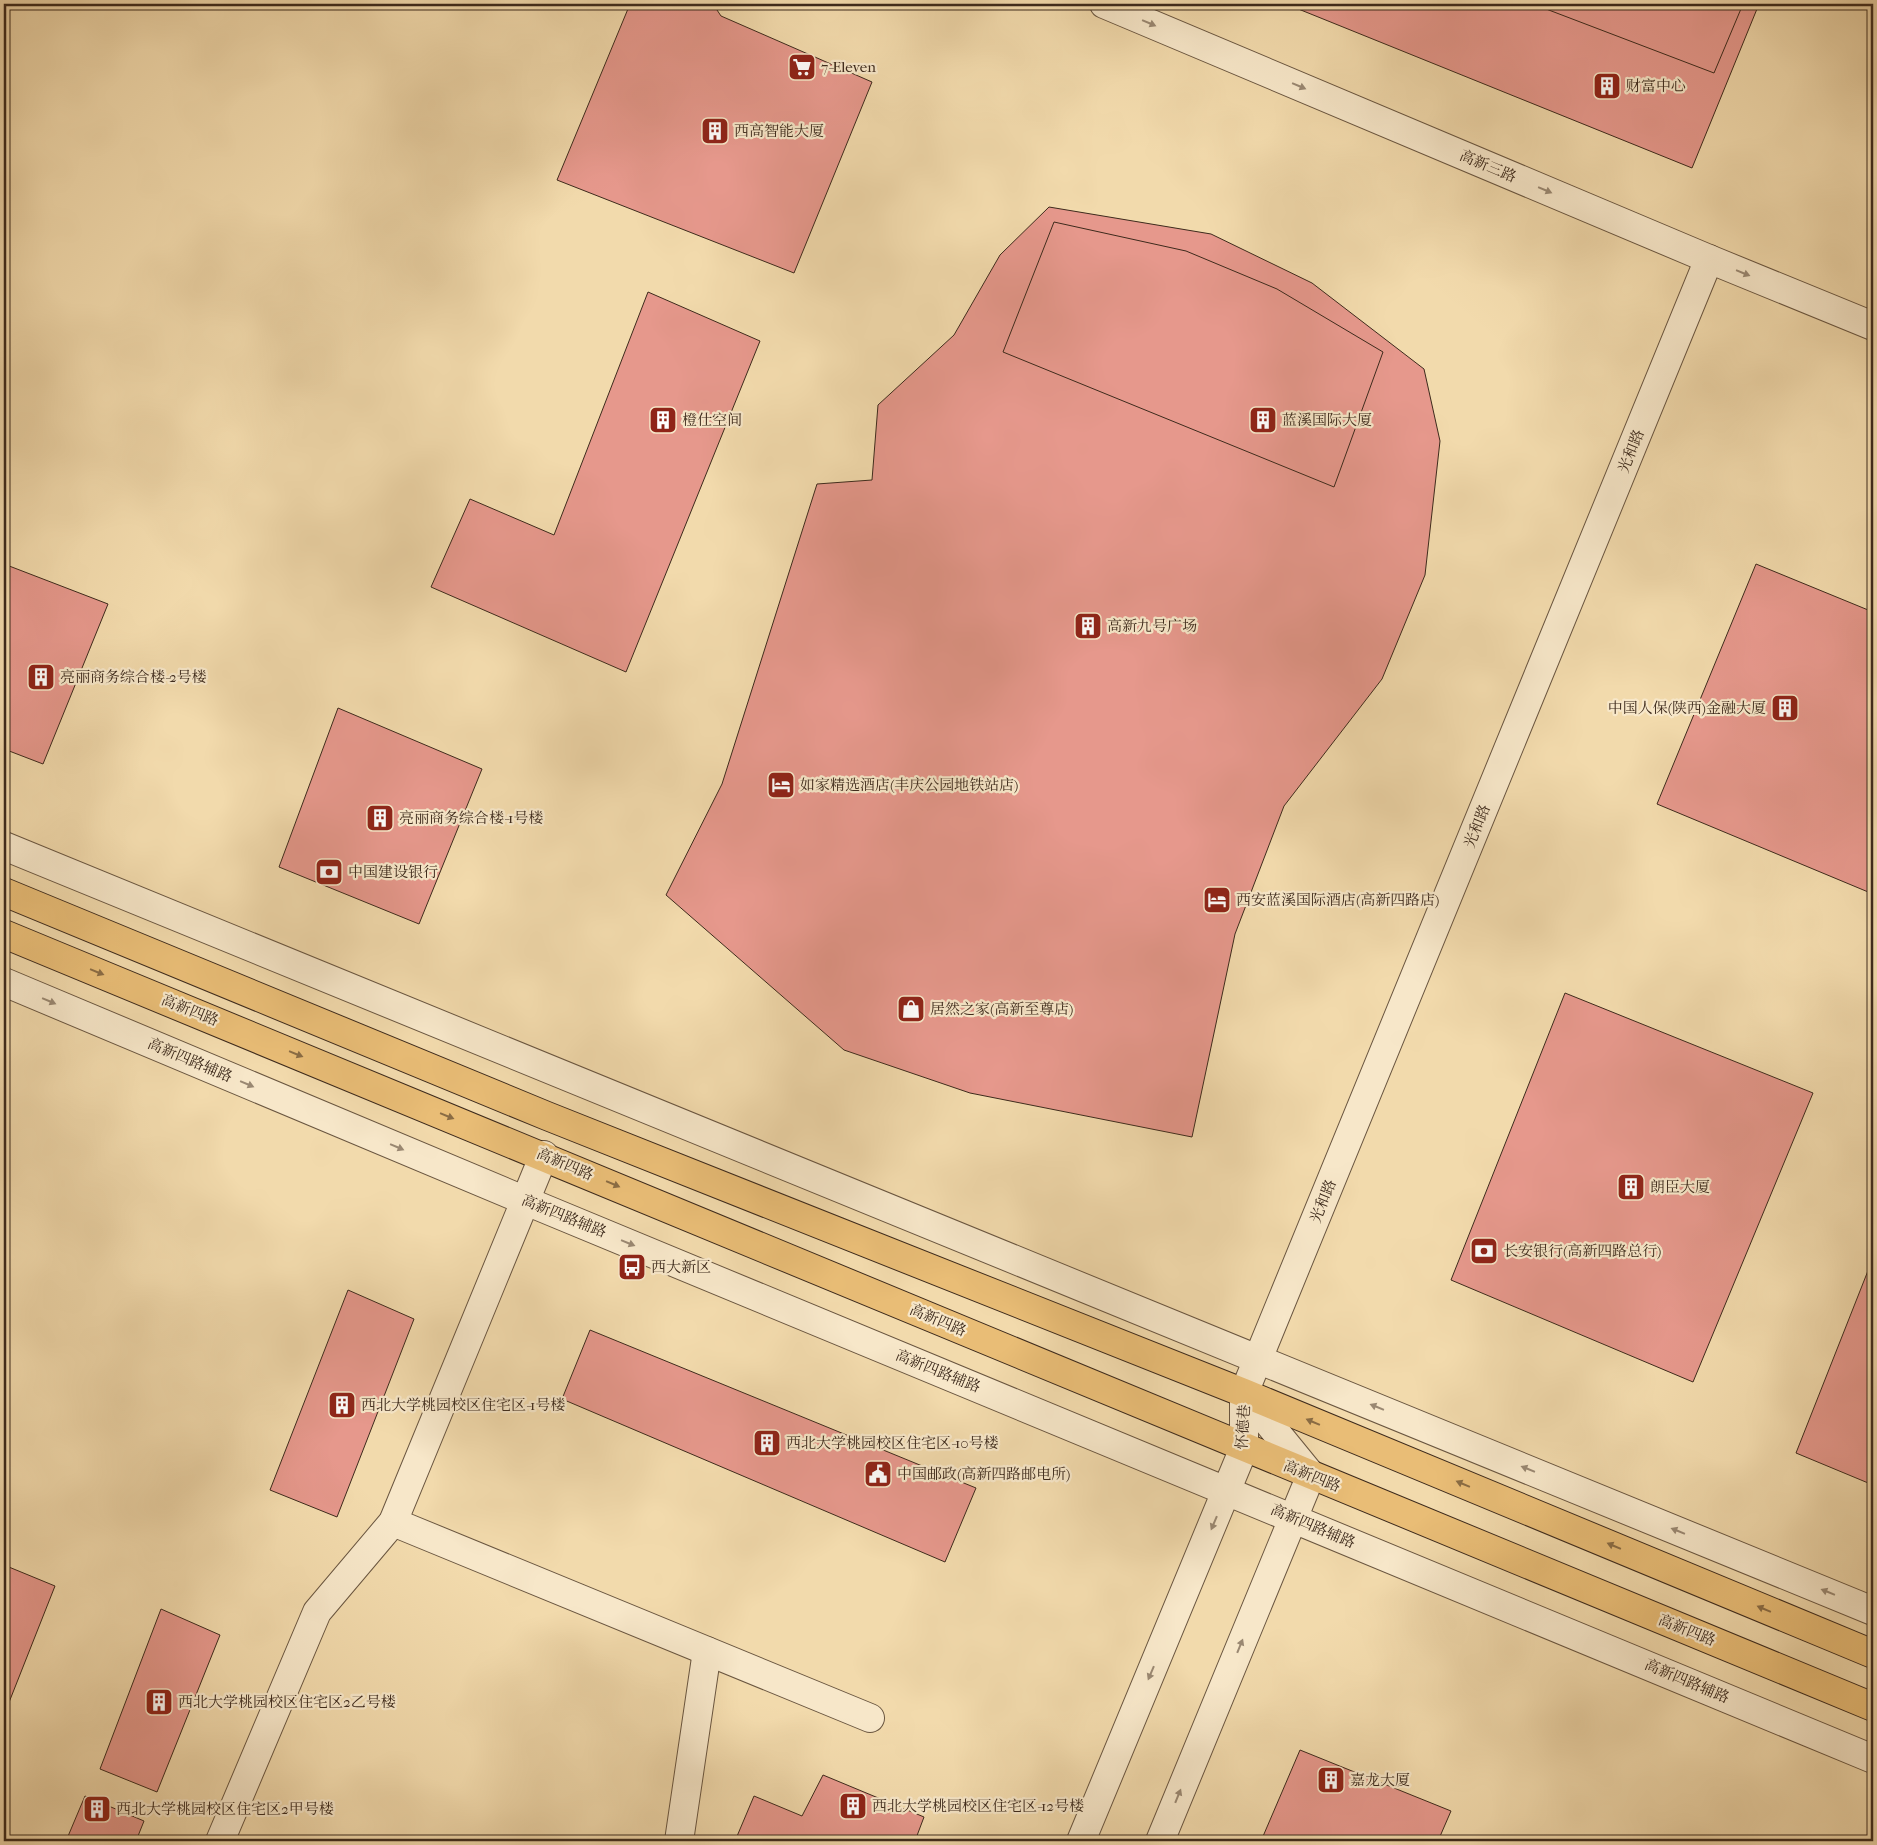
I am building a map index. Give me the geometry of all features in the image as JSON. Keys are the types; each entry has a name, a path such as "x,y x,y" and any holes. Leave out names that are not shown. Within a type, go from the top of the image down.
{"main road":[{"path":"4,892 557,1120 1244,1393 1873,1654"},
{"name":"高新四路","path":"4,934 1873,1707"}],"street":[{"name":"高新三路","path":"1104,4 1873,326"},
{"name":"光和路","path":"1244,1393 1710,259"},
{"path":"4,846 1259,1358 1873,1611"},
{"name":"高新四路辅路","path":"4,982 526,1201 1873,1759"},
{"path":"220,1841 317,1612 394,1522 544,1156"},
{"name":"怀德巷","path":"1081,1841 1244,1448 1244,1393"},
{"name":"怀德巷","path":"1244,1393 1311,1475"},
{"path":"1160,1841 1311,1475"},
{"path":"394,1522 870,1718"},
{"path":"679,1841 707,1651"}],"building":[{"name":"西高智能大厦","path":"630,4 713,4 721,16 872,82 794,273 557,180"},
{"name":"财富中心","path":"1286,4 1759,4 1692,168"},
{"path":"1533,4 1743,4 1714,73"},
{"name":"高新九号广场","path":"1049,207 1211,234 1312,283 1424,369 1440,441 1425,575 1382,679 1284,806 1235,934 1192,1137 970,1093 844,1050 666,895 722,784 817,484 872,480 878,405 954,335 1000,255"},
{"name":"蓝溪国际大厦","path":"1054,222 1186,251 1277,289 1383,352 1334,487 1003,352"},
{"name":"橙仕空间","path":"648,292 760,341 626,672 431,587 470,499 554,535"},
{"name":"亮丽商务综合楼-2号楼","path":"4,564 108,604 43,764 4,749"},
{"name":"中国人保(陕西)金融大厦","path":"1756,564 1873,612 1873,894 1657,804"},
{"name":"亮丽商务综合楼-1号楼","path":"338,708 482,769 419,924 279,867"},
{"name":"朗臣大厦","path":"1565,993 1813,1093 1693,1382 1451,1280"},
{"path":"1873,1258 1873,1485 1796,1453"},
{"name":"西北大学桃园校区住宅区-1号楼","path":"348,1290 414,1319 337,1517 270,1490"},
{"name":"西北大学桃园校区住宅区-10号楼","path":"590,1330 976,1488 945,1562 562,1399"},
{"path":"4,1565 55,1586 4,1715"},
{"name":"西北大学桃园校区住宅区2乙号楼","path":"161,1609 220,1635 157,1792 100,1769"},
{"name":"嘉龙大厦","path":"1300,1750 1451,1811 1438,1841 1261,1841"},
{"name":"西北大学桃园校区住宅区-12号楼","path":"823,1775 924,1817 915,1841 735,1841 754,1796 802,1816"},
{"name":"西北大学桃园校区住宅区2甲号楼","path":"85,1796 144,1821 136,1841 66,1841"}],"place":[{"name":"7-Eleven","path":"802,67"},
{"name":"财富中心","path":"1607,86"},
{"name":"西高智能大厦","path":"715,131"},
{"name":"橙仕空间","path":"663,420"},
{"name":"蓝溪国际大厦","path":"1263,420"},
{"name":"高新九号广场","path":"1088,626"},
{"name":"亮丽商务综合楼-2号楼","path":"41,677"},
{"name":"中国人保(陕西)金融大厦","path":"1785,708"},
{"name":"如家精选酒店(丰庆公园地铁站店)","path":"781,785"},
{"name":"亮丽商务综合楼-1号楼","path":"380,818"},
{"name":"中国建设银行","path":"329,872"},
{"name":"西安蓝溪国际酒店(高新四路店)","path":"1217,900"},
{"name":"居然之家(高新至尊店)","path":"911,1009"},
{"name":"朗臣大厦","path":"1631,1187"},
{"name":"长安银行(高新四路总行)","path":"1484,1251"},
{"name":"西大新区","path":"632,1267"},
{"name":"西北大学桃园校区住宅区-1号楼","path":"342,1405"},
{"name":"西北大学桃园校区住宅区-10号楼","path":"767,1443"},
{"name":"中国邮政(高新四路邮电所)","path":"878,1474"},
{"name":"西北大学桃园校区住宅区2乙号楼","path":"159,1702"},
{"name":"嘉龙大厦","path":"1331,1780"},
{"name":"西北大学桃园校区住宅区-12号楼","path":"853,1806"},
{"name":"西北大学桃园校区住宅区2甲号楼","path":"97,1809"}]}
